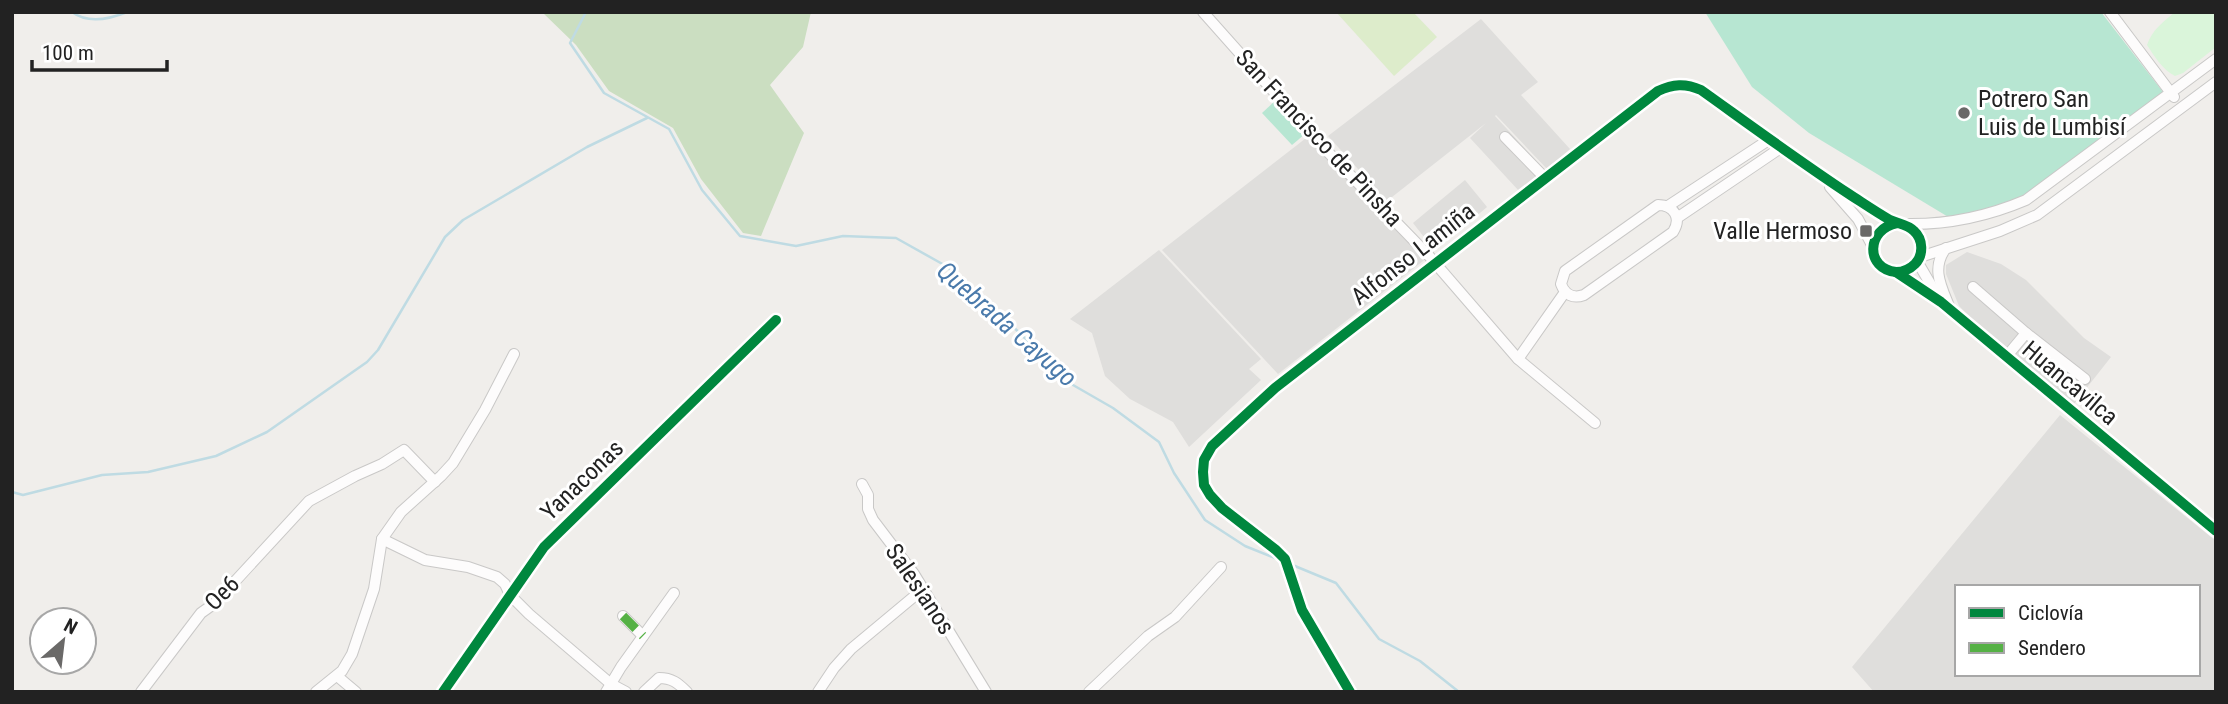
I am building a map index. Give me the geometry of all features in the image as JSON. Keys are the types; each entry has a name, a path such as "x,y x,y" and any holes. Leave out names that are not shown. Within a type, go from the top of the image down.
{"street":[{"name":"San Francisco de Pinsha","path":"1203,12 1518,359 1595,423"},
{"path":"2110,12 2182,107"},
{"path":"2216,59 2025,200 2003,210 1966,220 1923,225 1888,225 1880,230 1875,238 1874,256 1887,270 1896,272 1908,269 1918,259 2000,231 2037,215 2216,82"},
{"name":"Alfonso Lamiña","path":"1350,692 1302,610 1286,564 1276,550 1222,508 1204,485 1204,460 1212,446 1275,388 1658,91 1670,85 1690,85 1701,90 1847,193 1900,224"},
{"path":"1505,136 1545,178"},
{"path":"1668,206 1677,218 1673,232 1584,295 1574,297 1565,292 1561,284 1565,271 1653,207 1668,206 1770,139"},
{"path":"1677,218 1782,147"},
{"name":"Alfonso Lamiña","path":"1799,160 1847,205 1866,231 1873,247"},
{"path":"1900,224 1913,229 1919,237 1922,247 1918,259"},
{"path":"1945,248 1937,266 1939,282 1951,312"},
{"name":"Huancavilca","path":"1918,259 1941,302"},
{"name":"Huancavilca","path":"1896,272 1941,302 2216,531"},
{"path":"1973,287 2085,379"},
{"path":"1518,359 1565,292"},
{"name":"Yanaconas","path":"443,692 544,547 776,320"},
{"path":"2006,357 2026,333"},
{"path":"316,692 337,676 352,654 373,589 382,539 401,512 453,463 470,437 514,354"},
{"name":"Oe6","path":"141,692 201,613 215,603 309,501 404,450 435,482"},
{"name":"Salesianos","path":"862,484 868,495 868,509 873,520 923,589 986,692"},
{"path":"382,539 425,560 482,570 505,584 510,595 609,688 626,692"},
{"path":"1089,692 1148,636 1175,617 1222,567"},
{"path":"818,692 851,649 923,589"},
{"path":"609,688 674,593"},
{"path":"623,615 643,636"},
{"path":"337,676 356,692"},
{"path":"644,692 659,678 669,678 687,692"}],"shaded area":[{"path":"1481,19 1538,82 1521,95 1570,149 1547,169 1496,115 1545,170 1519,191 1470,138 1486,123 1387,201 1328,136"},
{"path":"1310,135 1427,258 1278,374 1162,250"},
{"path":"1465,180 1487,207 1435,251 1413,223"},
{"path":"1159,250 1261,359 1249,369 1261,380 1189,447 1173,422 1130,399 1105,376 1092,333 1070,319"},
{"path":"1967,252 2001,264 2026,280 2084,338 2111,357 2074,404 1959,306 1946,274 1946,265"},
{"path":"2060,415 2216,541 2216,692 1874,692 1852,667"}],"green space":[{"path":"542,12 811,12 803,47 770,85 804,133 761,236 743,233 701,179 673,128 609,91 576,45"},
{"path":"1336,12 1413,12 1437,37 1394,76"},
{"name":"Potrero San Luis de Lumbisí","path":"1705,12 2101,12 2163,92 2026,200 1950,218 1809,133 1752,87"},
{"path":"2175,12 2216,12 2216,47 2183,73 2175,76 2163,66 2147,45 2155,31"},
{"path":"1275,101 1305,134 1292,145 1262,113"}],"waterway":[{"path":"72,12 92,19 113,17 127,12"},
{"name":"Quebrada Cayugo","path":"586,12 570,43 604,93 669,129 702,190 740,236 796,246 843,236 896,238 946,266 1073,385 1113,408 1159,442 1174,473 1205,520 1245,546 1280,560"},
{"path":"12,492 23,495 102,475 148,472 216,456 267,432 367,362 378,350 445,237 463,220 587,147 647,118"},
{"name":"Quebrada Cayugo","path":"1290,564 1336,583 1379,639 1420,661 1459,692"}],"marked path":[{"path":"623,616 643,636"}],"cycle path":[{"path":"1350,692 1302,610 1285,559 1222,508 1204,485 1204,460 1212,446 1275,388 1658,91 1669,87 1684,85 1701,90 1849,194 1890,220 1905,225 1911,229 1921,243 1920,256 1911,267 1896,272 1879,264 1873,249 1879,233 1897,223"},
{"path":"1896,272 1941,302 2216,531"},
{"path":"443,692 544,547 776,320"}],"place":[{"name":"Potrero San Luis de Lumbisí","path":"1964,113"},
{"name":"Valle Hermoso","path":"1866,231"}]}
